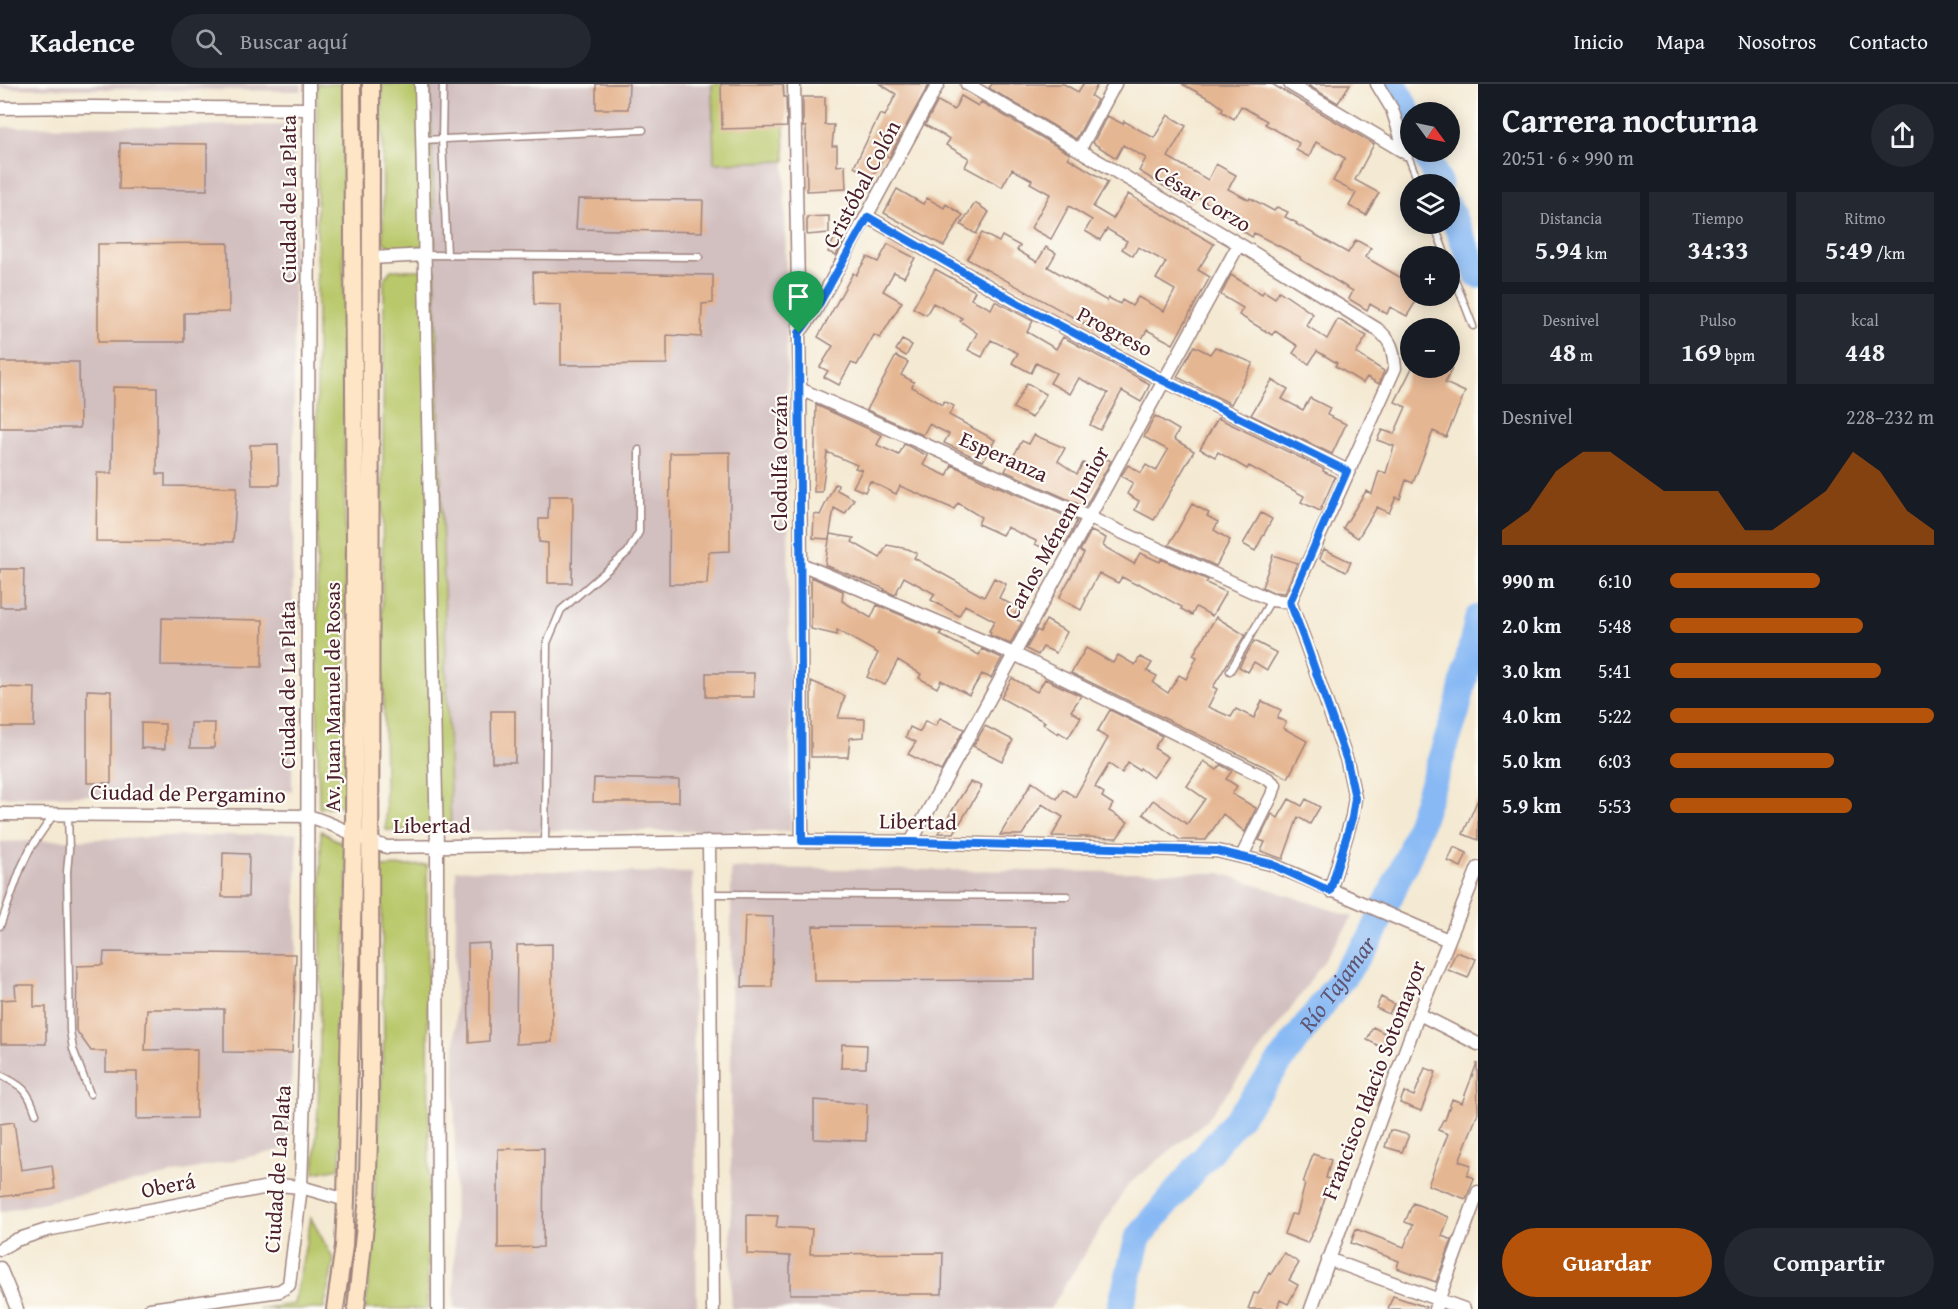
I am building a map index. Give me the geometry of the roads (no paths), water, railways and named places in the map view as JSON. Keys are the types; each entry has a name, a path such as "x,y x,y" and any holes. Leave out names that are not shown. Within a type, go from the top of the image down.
{"main road":[{"name":"Av. Juan Manuel de Rosas","path":"335,1309 344,1246 346,1200 354,836 352,84"},
{"name":"Av. Juan Manuel de Rosas","path":"356,1309 366,1207 370,1116 371,84"}],"street":[{"name":"Ciudad de La Plata","path":"150,1309 280,1292 290,1285 301,1187 307,999 309,84"},
{"path":"422,84 437,846 438,1309"},
{"name":"Clodulfa Orzán","path":"794,84 800,389 802,841"},
{"name":"Cristóbal Colón","path":"799,333 815,311 868,217 938,84"},
{"name":"César Corzo","path":"967,84 1239,244 1385,336 1393,347 1395,368 1347,471"},
{"path":"1080,149 1114,84"},
{"path":"1290,84 1400,149"},
{"path":"1377,84 1392,110 1400,135"},
{"path":"0,108 309,109"},
{"name":"Progreso","path":"868,217 1014,301 1164,381 1347,471"},
{"name":"Carlos Ménem Junior","path":"911,842 1239,244"},
{"path":"371,258 426,255"},
{"name":"Esperanza","path":"800,389 1271,600 1290,602"},
{"path":"1330,891 1352,818 1355,798 1347,761 1290,602 1347,471"},
{"path":"801,564 1014,654 1268,779 1275,785 1272,795 1242,856"},
{"name":"Ciudad de Pergamino","path":"0,814 308,816 325,820 371,843"},
{"name":"Libertad","path":"371,843 387,847 802,841 911,842 1217,851 1271,864 1448,940"},
{"path":"709,842 713,1309"},
{"name":"Francisco Idacio Sotomayor","path":"1311,1309 1419,1014 1478,868"},
{"path":"1419,1014 1478,1044"},
{"name":"Oberá","path":"0,1249 16,1240 47,1230 278,1185 301,1187 346,1200"},
{"path":"1436,1304 1478,1192"},
{"path":"1328,1259 1436,1304 1464,1309"},
{"path":"0,1268 17,1309"}],"lane":[{"path":"443,84 441,139 447,255"},
{"path":"422,140 643,130"},
{"path":"426,255 699,257"},
{"path":"1460,292 1473,326"},
{"path":"545,845 547,643 561,610 628,552 639,532 639,450"},
{"path":"1230,671 1271,600"},
{"path":"68,813 69,1031 73,1049 90,1094"},
{"path":"0,926 30,849 54,814"},
{"path":"709,894 1067,896"},
{"path":"0,1075 16,1083 30,1095 36,1114"}],"waterway":[{"name":"Río Tajamar","path":"1394,84 1403,102"},
{"name":"Río Tajamar","path":"1429,162 1435,174"},
{"name":"Río Tajamar","path":"1460,233 1478,275"},
{"name":"Río Tajamar","path":"1120,1309 1138,1238 1245,1109 1370,940 1410,852 1457,710 1478,618"}]}
